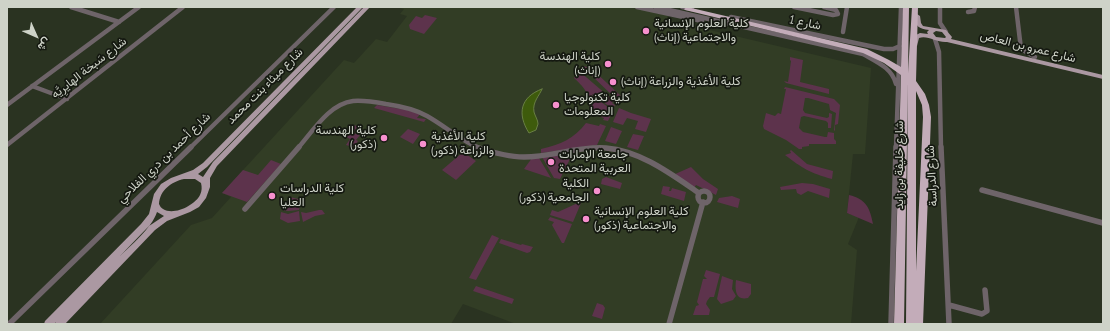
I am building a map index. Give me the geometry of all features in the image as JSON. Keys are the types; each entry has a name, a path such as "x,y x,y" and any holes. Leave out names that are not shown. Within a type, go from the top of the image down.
{"highway":[{"name":"شارع خليفة بن زايد","path":"899,324 906,7"},
{"path":"685,8 857,49 882,59 906,74 918,88 925,100 927,117 918,324"},
{"name":"شارع خليفة بن زايد","path":"911,324 913,52 915,8"}],"main road":[{"name":"شارع ميثاء بنت محمد","path":"184,176 195,172 204,165 360,7"},
{"name":"شارع ميثاء بنت محمد","path":"206,187 206,178 215,164 367,7"},
{"path":"915,8 918,25 924,28 934,29 946,37"},
{"path":"934,29 930,32 934,38"},
{"path":"913,52 918,36 922,35 934,38 946,37"},
{"name":"شارع عمرو بن العاص","path":"946,37 1018,50 1035,57 1103,74"},
{"name":"شارع عمرو بن العاص","path":"946,37 1103,77"},
{"path":"48,324 144,226 152,215 156,205 156,196 162,187 172,180 184,176 192,176 204,181 206,187 204,195 200,201 189,209 164,219 152,228 60,324"},
{"path":"156,205 161,212 168,214 177,213"}],"street":[{"path":"71,7 119,22"},
{"path":"7,105 139,7"},
{"name":"شارع سَبخة الهايرِيَّه","path":"7,145 184,7"},
{"name":"شارع أحمد بن دري الفلاحي","path":"9,324 334,7"},
{"path":"636,7 692,20 723,23"},
{"name":"شارع 1","path":"646,7 863,54 890,71 895,79 897,91"},
{"name":"شارع 1","path":"656,7 709,20"},
{"path":"665,7 705,16 723,23"},
{"path":"794,7 833,15 838,13"},
{"path":"824,7 834,9 838,13 846,15"},
{"path":"843,32 847,7"},
{"path":"892,324 897,91 901,7"},
{"path":"934,38 938,46 946,37 940,24 940,7"},
{"path":"968,12 974,11 975,7"},
{"path":"1016,7 1018,50"},
{"name":"شارع 1","path":"685,8 878,48 890,50 900,46"},
{"path":"934,29 940,24"},
{"name":"شارع الدراسة","path":"938,46 939,109 949,324"},
{"path":"863,54 872,57 882,57 884,53 878,48"},
{"path":"32,86 67,98"},
{"path":"245,209 330,112 343,104 354,101 377,103 413,110 431,118 469,144 508,155 528,157 592,148 608,148 629,153 649,162 699,193"},
{"path":"982,190 1103,223"},
{"path":"699,193 705,191 711,196 710,201 703,202"},
{"path":"699,193 698,197 703,202"},
{"path":"669,324 703,202"},
{"path":"949,304 982,314 985,313 987,311 985,290"}],"shaded area":[{"name":"جامعة الإمارات العربية المتحدة","path":"397,7 632,7 668,15 667,20 871,68 865,154 853,154 847,213 859,217 848,244 857,250 851,324 516,324 463,304 451,324 100,324 191,225 212,218 231,197 222,193 344,60 354,63 376,39 387,42 407,16 400,14 404,9"},
{"path":"425,15 437,18 424,34 410,29 409,25 416,16 422,18"},
{"path":"790,57 803,60 800,82 829,89 829,94 786,83 784,81 788,82 791,61"},
{"path":"584,66 593,70 621,96 619,99 615,98 583,69"},
{"path":"579,71 614,101 612,103 615,105 613,109 592,94 613,111 608,121 603,120 604,118 589,113 589,98 582,86 574,78"},
{"path":"785,87 834,99 840,105 838,124 835,125 835,131 834,130 836,113 830,110 829,104 805,98 803,110 805,113 827,118 829,117 829,113 832,114 831,128 828,128 828,123 826,121 804,116 801,117 799,128 803,132 825,137 827,137 828,132 834,133 836,144 809,144 809,146 799,149 786,140 764,129 763,126 766,113 775,116 778,113 781,114 786,89 784,89"},
{"path":"542,89 535,102 534,108 538,124 536,130 529,133 523,119 523,107 525,101 529,97"},
{"path":"377,105 407,110 420,114 417,118 426,119 424,122 374,108"},
{"path":"619,108 651,119 646,132 635,129 638,121 627,118 623,125 613,122"},
{"path":"586,123 606,126 597,145 541,153 541,149 561,143 572,137"},
{"path":"352,125 358,126 353,133 360,135 356,140 358,141 353,147 346,145 350,139 344,136"},
{"path":"611,127 622,131 616,144 605,141"},
{"path":"408,129 420,134 413,144 400,137"},
{"path":"633,134 644,136 638,150 627,147"},
{"path":"791,150 807,164 833,171 832,179 807,170 785,155 791,153"},
{"path":"463,152 476,161 456,180 442,170"},
{"path":"568,153 571,157 560,179 554,178 542,157"},
{"path":"532,158 539,158 551,178 524,169"},
{"path":"271,160 281,164 247,202 222,193 243,170 258,175"},
{"path":"691,167 703,179 718,189 716,195 696,185 694,188 673,175"},
{"path":"606,177 622,183 620,189 601,184 602,179"},
{"path":"802,183 813,184 830,189 829,198 808,191 801,195 797,193 796,189 781,190 780,187"},
{"path":"663,186 670,187 669,191 671,191 672,188 686,192 684,201 661,194"},
{"path":"849,195 860,199 866,205 869,209 873,224 847,213"},
{"path":"732,196 740,199 738,208 717,202 719,198"},
{"path":"290,197 302,200 299,210 282,210"},
{"path":"580,202 581,203 573,222 550,215 552,210 558,212"},
{"path":"322,210 325,214 315,216 303,222 301,212 306,213"},
{"path":"299,211 300,221 288,223 280,219 281,212 288,214"},
{"path":"550,217 572,224 564,243 562,243 552,225 554,222 548,220"},
{"path":"492,235 499,238 476,280 469,278"},
{"path":"501,239 533,247 530,252 527,253 499,243"},
{"path":"706,270 720,274 714,297 710,297 706,304 710,310 709,315 693,315 696,306 699,305 697,302 703,279 707,279 704,276"},
{"path":"722,276 733,280 732,289 736,296 733,300 721,304 717,299"},
{"path":"736,280 751,284 751,294 748,298 740,298 738,296 736,290"},
{"path":"476,286 514,299 512,304 473,291"},
{"path":"597,303 603,305 605,308 602,319 592,316"}],"place":[{"name":"كلية العلوم الإنسانية والاجتماعية (إناث)","path":"646,31"},
{"name":"كلية الهندسة (إناث)","path":"608,64"},
{"name":"كلية الأغذية والزراعة (إناث)","path":"613,82"},
{"name":"كلية تكنولوجيا المعلومات","path":"556,105"},
{"name":"كلية الهندسة (ذكور)","path":"384,138"},
{"name":"كلية الأغذية والزراعة (ذكور)","path":"423,144"},
{"name":"جامعة الإمارات العربية المتحدة","path":"551,162"},
{"name":"الكلية الجامعية (ذكور)","path":"597,191"},
{"name":"كلية الدراسات العليا","path":"272,196"},
{"name":"كلية العلوم الإنسانية والاجتماعية (ذكور)","path":"586,219"}]}
